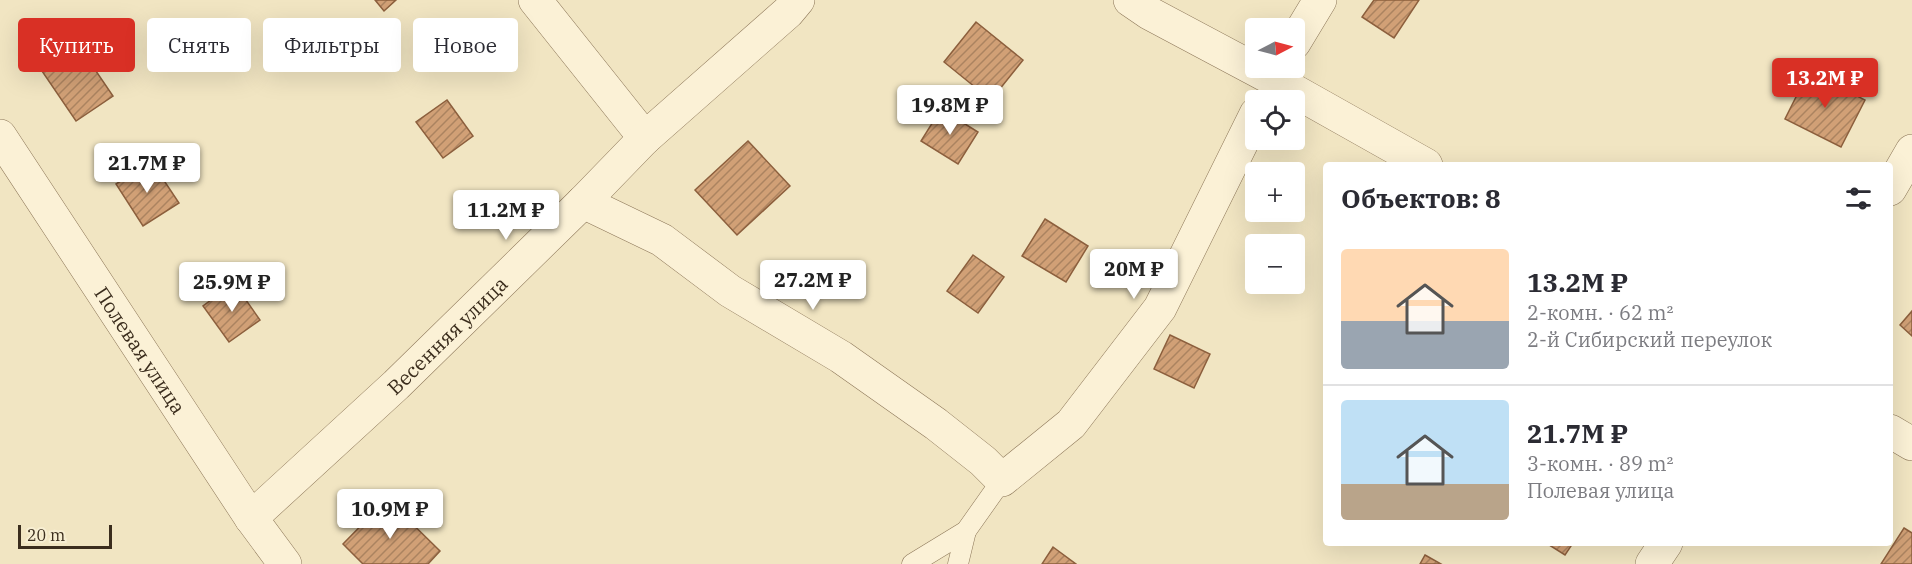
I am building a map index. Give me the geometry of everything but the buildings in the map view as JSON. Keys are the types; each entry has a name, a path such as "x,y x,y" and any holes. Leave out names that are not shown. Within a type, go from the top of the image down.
{"street":[{"path":"535,0 645,138"},
{"name":"Весенняя улица","path":"251,518 396,385 645,138 788,12 798,0"},
{"path":"1130,0 1271,82 1420,162"},
{"path":"1305,25 1320,0"},
{"name":"Полевая улица","path":"0,136 251,518 285,564"},
{"path":"583,202 662,240 730,291 841,357 983,460 1002,480 1071,424 1160,308 1245,136"},
{"path":"1893,184 1912,152"},
{"path":"1893,433 1912,444"},
{"path":"1652,564 1664,546"}],"lane":[{"path":"958,564 966,531 1002,480"},
{"path":"912,564 966,531"}]}
